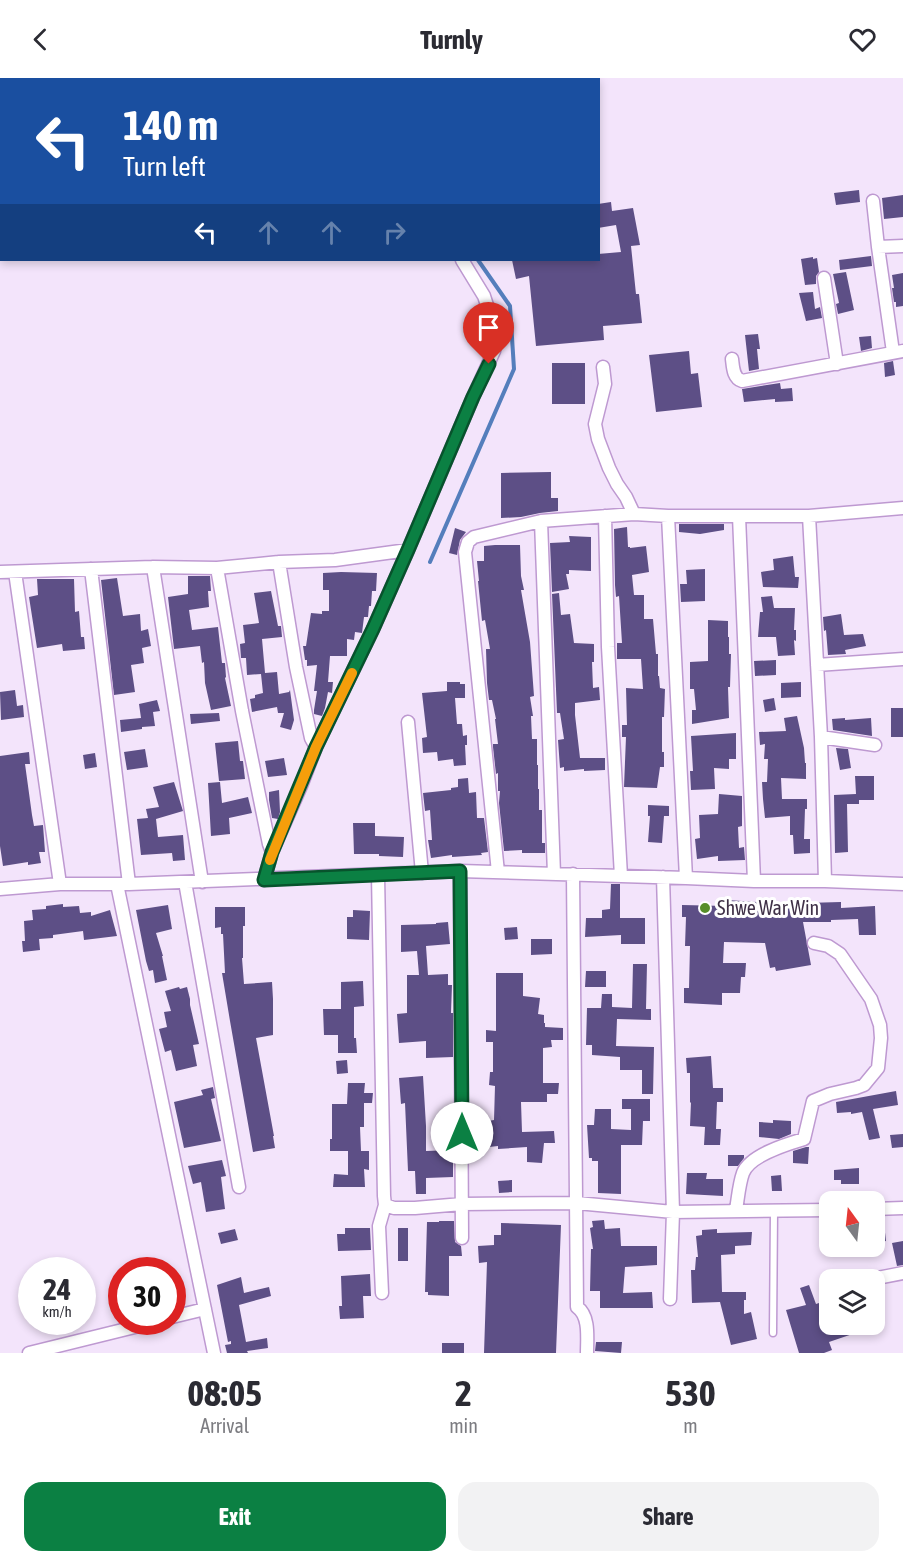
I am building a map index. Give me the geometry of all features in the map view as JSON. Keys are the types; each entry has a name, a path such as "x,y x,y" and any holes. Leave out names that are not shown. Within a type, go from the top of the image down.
{"street":[{"path":"732,359 735,376 742,381 898,351 878,247 873,201"},
{"path":"878,247 903,246"},
{"path":"264,880 272,852 316,747 363,651 494,351 496,336 484,296 463,261"},
{"path":"824,278 837,364"},
{"path":"603,367 605,384 595,424 598,439 609,468 634,514"},
{"path":"498,872 465,552 468,542 474,537 541,521 634,514 809,516 903,508"},
{"path":"605,516 608,647 621,876"},
{"path":"668,516 686,878"},
{"path":"738,516 754,881"},
{"path":"809,516 821,737 825,882"},
{"path":"541,521 554,874"},
{"path":"0,572 153,567 217,568 335,560 408,550"},
{"path":"279,562 296,667 311,738 316,747"},
{"path":"153,567 202,882"},
{"path":"217,568 242,711 272,852"},
{"path":"92,569 123,884 214,1353"},
{"path":"15,572 60,884"},
{"path":"817,664 903,659"},
{"path":"408,722 422,873"},
{"path":"821,737 875,744"},
{"path":"460,871 462,1238"},
{"path":"0,888 460,871 903,884"},
{"path":"573,874 578,1307 583,1311 587,1325 587,1353"},
{"path":"378,875 386,1205 379,1226 382,1293"},
{"path":"663,877 673,1212 670,1299"},
{"path":"185,882 239,1187"},
{"path":"736,1210 743,1172 750,1163 784,1144 804,1139 813,1101 864,1085 878,1068 880,1025 871,999 840,954 828,946 814,943"},
{"path":"386,1205 394,1208 415,1208 462,1204 577,1203 673,1212 819,1210"},
{"path":"885,1209 903,1208"},
{"path":"885,1276 903,1273"},
{"path":"186,1314 205,1309"},
{"path":"29,1353 108,1334"}],"lane":[{"path":"774,1210 774,1333"}],"building":[{"path":"859,190 860,202 836,205 834,193"},
{"path":"903,195 903,217 884,219 882,198"},
{"path":"611,202 612,211 633,208 640,245 631,246 636,294 639,294 642,323 603,326 604,340 536,346 529,276 516,279 512,261 600,261 600,254 621,252 616,225 600,228 600,204"},
{"path":"871,256 872,266 840,270 839,260"},
{"path":"813,257 813,259 817,258 819,272 816,276 816,284 805,285 801,259"},
{"path":"846,272 854,310 838,314 836,304 839,303 833,274"},
{"path":"903,273 903,306 896,307 892,275"},
{"path":"813,292 815,309 820,307 822,318 806,321 799,293"},
{"path":"758,334 759,369 749,371 745,335"},
{"path":"871,336 872,348 861,351 859,337"},
{"path":"689,351 691,374 698,373 702,407 656,412 649,355"},
{"path":"893,361 895,375 885,377 884,363"},
{"path":"552,363 585,363 585,404 552,404"},
{"path":"780,383 781,389 792,388 793,401 775,402 775,399 744,402 742,389"},
{"path":"551,472 551,498 558,498 558,511 501,518 501,473"},
{"path":"679,524 724,524 724,530 700,534 679,532"},
{"path":"627,527 628,547 646,546 649,572 632,575 634,595 644,595 644,619 653,619 660,688 665,689 664,717 662,717 664,767 660,767 657,788 624,787 626,737 622,737 622,725 627,725 626,688 643,689 641,659 617,659 617,643 622,643 619,596 616,597 615,585 614,529"},
{"path":"455,528 466,532 460,540 457,555 449,553"},
{"path":"569,536 591,537 591,571 569,570 569,574 566,574 569,589 552,592 550,543 570,542"},
{"path":"520,545 524,590 521,590 530,642 534,696 530,697 533,716 531,716 532,739 537,739 539,810 542,810 542,843 545,843 545,853 522,853 522,850 504,851 500,791 498,791 498,773 496,774 493,747 493,744 498,744 496,719 492,700 489,700 487,683 486,649 490,649 485,620 482,621 477,561 484,561 484,546"},
{"path":"793,556 795,577 799,577 798,588 763,587 761,572 774,570 773,559"},
{"path":"705,569 705,601 681,602 680,584 687,584 686,570"},
{"path":"323,573 377,573 376,591 372,591 371,606 369,606 368,617 364,617 362,633 355,632 354,640 347,639 347,656 330,656 328,682 333,682 332,693 328,692 322,716 314,714 317,665 307,666 303,646 306,646 311,613 322,614 322,611 329,611 329,590 323,590"},
{"path":"188,576 210,576 209,607 189,610 192,630 218,627 222,663 225,663 225,678 231,706 211,710 200,646 174,649 168,597 188,594"},
{"path":"117,578 123,616 140,614 141,631 148,629 151,646 142,648 144,663 131,665 135,692 114,695 101,580"},
{"path":"37,579 74,579 75,612 79,611 81,637 84,637 85,649 63,651 62,644 37,648 29,597 38,595"},
{"path":"271,591 282,637 262,639 265,673 277,672 279,694 290,690 294,720 291,730 280,727 284,713 278,713 277,707 252,712 250,699 263,693 261,674 247,675 246,658 241,658 240,644 245,643 243,625 259,623 254,593"},
{"path":"559,593 561,615 570,614 574,643 594,644 593,688 599,687 600,700 575,703 580,758 605,758 605,770 564,771 564,767 560,768 558,740 564,739 560,713 557,713 552,594"},
{"path":"772,596 774,608 795,608 795,655 778,656 776,637 758,637 760,612 763,612 761,597"},
{"path":"841,614 844,635 863,634 866,646 845,650 846,654 828,655 823,617"},
{"path":"708,620 728,621 729,654 731,654 730,687 728,687 729,718 692,724 692,710 696,710 694,689 690,689 690,662 708,661"},
{"path":"776,660 776,675 755,676 754,661"},
{"path":"447,682 465,684 465,698 455,698 457,724 462,724 463,736 467,735 466,765 454,766 453,759 438,761 437,752 423,753 422,738 427,737 422,693 447,691"},
{"path":"801,682 801,697 781,698 781,683"},
{"path":"15,690 17,706 23,705 24,717 1,720 0,692"},
{"path":"774,698 776,710 765,712 763,700"},
{"path":"157,700 160,711 153,712 155,726 121,732 120,720 141,718 139,704"},
{"path":"891,708 903,708 903,737 891,737"},
{"path":"219,713 220,721 191,724 190,714"},
{"path":"797,716 804,748 806,779 781,778 782,799 807,799 804,839 810,839 810,853 794,854 793,835 790,835 790,816 765,818 762,782 767,782 768,759 764,759 765,744 760,745 759,732 786,731 784,718"},
{"path":"845,718 845,720 871,718 872,736 833,730 832,719"},
{"path":"736,733 736,759 729,759 729,769 714,768 715,789 691,790 690,771 693,771 691,736"},
{"path":"238,741 245,779 219,781 215,743"},
{"path":"836,748 848,749 851,768 840,770"},
{"path":"145,749 148,767 127,770 124,752"},
{"path":"29,752 30,764 25,764 32,815 34,826 43,825 45,852 39,852 41,863 28,865 28,862 3,866 0,846 0,756"},
{"path":"95,753 97,767 85,769 83,755"},
{"path":"284,758 287,775 268,777 265,761"},
{"path":"855,776 874,776 874,800 859,800 859,804 847,804 848,852 835,853 834,795 856,794"},
{"path":"468,778 469,793 476,792 477,818 484,818 488,852 481,853 482,855 431,858 428,840 432,840 430,810 425,811 423,793 451,790 451,788 458,787 458,779"},
{"path":"174,782 183,811 156,819 158,837 183,835 185,860 173,861 172,853 141,855 137,819 148,818 146,809 159,807 153,787"},
{"path":"220,782 222,803 248,797 252,813 229,818 230,834 211,836 208,783"},
{"path":"279,790 278,819 272,818 269,792"},
{"path":"719,794 742,796 742,826 738,827 739,848 744,847 745,860 718,861 718,856 697,859 695,839 700,838 699,815 718,814"},
{"path":"648,805 669,806 669,816 664,816 662,843 648,842 650,816 648,816"},
{"path":"353,823 375,823 375,836 404,837 403,857 354,854"},
{"path":"611,884 620,884 620,918 645,918 645,944 621,944 621,935 585,937 586,918 602,918 602,910 610,909"},
{"path":"727,900 772,903 772,906 806,907 806,903 841,902 841,908 875,906 876,935 859,935 858,919 803,922 811,965 776,971 775,967 770,968 765,943 724,942 723,963 746,963 745,977 741,977 740,993 722,993 722,1005 684,1003 684,988 689,988 690,946 685,946 686,917 682,917 682,905 727,906"},
{"path":"63,904 63,907 79,906 80,913 91,912 91,916 110,910 117,936 84,940 83,931 53,935 53,938 39,939 40,950 23,952 24,921 33,920 32,910"},
{"path":"168,905 172,929 156,933 167,980 155,983 153,970 149,971 146,961 136,910"},
{"path":"215,907 245,907 242,958 244,984 272,982 273,1035 256,1038 275,1148 253,1152 222,973 225,973 223,934 221,934 221,927 215,928"},
{"path":"353,910 370,911 369,940 347,939 347,917 353,917"},
{"path":"448,922 450,944 426,946 428,975 448,974 448,985 452,985 453,1057 426,1058 426,1041 399,1043 397,1014 407,1013 407,975 419,975 417,951 401,952 401,925"},
{"path":"517,927 518,939 505,940 504,928"},
{"path":"531,939 552,939 552,954 531,955"},
{"path":"633,964 647,964 646,1009 651,1009 651,1020 617,1019 616,1046 654,1047 653,1094 642,1094 642,1070 620,1070 620,1057 592,1055 592,1045 586,1045 587,1008 601,1008 602,994 612,994 612,1007 632,1008"},
{"path":"586,971 606,971 606,987 585,987"},
{"path":"496,973 523,973 523,996 540,998 538,1014 544,1015 545,1027 563,1028 563,1040 551,1040 552,1047 543,1048 543,1083 559,1083 558,1094 547,1094 547,1102 521,1102 522,1132 554,1131 555,1143 544,1143 542,1163 527,1162 527,1147 498,1149 498,1146 489,1147 488,1121 494,1120 495,1086 489,1085 490,1072 493,1072 493,1042 486,1042 486,1030 496,1031"},
{"path":"363,981 364,1006 354,1007 354,1038 356,1038 357,1053 338,1053 338,1035 324,1035 323,1009 341,1009 341,982"},
{"path":"179,987 180,989 187,987 199,1044 193,1045 197,1066 176,1071 171,1050 165,1052 159,1029 167,1027 164,1012 171,1011 165,991"},
{"path":"711,1056 713,1088 723,1088 723,1102 717,1102 716,1129 721,1129 720,1145 704,1145 705,1127 690,1126 690,1073 687,1073 686,1058"},
{"path":"347,1060 348,1073 337,1074 336,1061"},
{"path":"423,1076 426,1151 453,1150 453,1177 426,1178 426,1194 416,1194 415,1171 408,1171 405,1103 401,1104 399,1078"},
{"path":"348,1083 365,1083 364,1093 373,1093 372,1103 364,1103 364,1127 360,1127 361,1151 369,1151 369,1170 364,1169 365,1187 333,1187 334,1174 348,1175 348,1151 330,1151 330,1139 332,1139 332,1104 347,1104"},
{"path":"213,1087 215,1098 211,1099 221,1141 184,1148 174,1102 203,1095 201,1090"},
{"path":"896,1091 898,1105 873,1109 880,1138 869,1140 862,1112 837,1113 836,1102"},
{"path":"622,1099 650,1099 650,1121 643,1121 642,1145 621,1145 621,1194 598,1193 598,1161 592,1161 592,1158 589,1158 587,1125 594,1125 595,1109 611,1109 611,1129 631,1130 631,1109 622,1109"},
{"path":"773,1120 791,1121 791,1134 779,1139 759,1137 759,1122 773,1123"},
{"path":"903,1134 903,1147 892,1148 890,1135"},
{"path":"809,1147 808,1164 793,1163 793,1151"},
{"path":"728,1155 744,1155 744,1158 738,1166 728,1166"},
{"path":"222,1160 226,1176 221,1177 225,1209 206,1212 201,1182 193,1184 188,1166"},
{"path":"859,1168 859,1184 841,1184 841,1180 834,1180 834,1170"},
{"path":"687,1173 707,1173 706,1179 723,1179 723,1196 686,1194"},
{"path":"781,1175 782,1191 772,1191 771,1176"},
{"path":"512,1180 512,1192 499,1193 498,1181"},
{"path":"604,1220 605,1229 620,1228 621,1246 657,1246 657,1265 625,1267 623,1293 652,1292 653,1308 600,1308 600,1291 590,1291 591,1249 593,1249 590,1228 593,1227 592,1221"},
{"path":"454,1221 455,1242 461,1246 462,1256 449,1256 449,1296 428,1295 428,1292 425,1292 427,1222"},
{"path":"501,1223 561,1225 556,1353 484,1353 487,1262 479,1263 478,1246 494,1245 494,1235 501,1235"},
{"path":"345,1228 370,1228 371,1250 338,1251 337,1234 345,1234"},
{"path":"398,1228 408,1228 408,1261 398,1261"},
{"path":"235,1229 238,1240 221,1244 218,1233"},
{"path":"717,1229 717,1233 752,1232 751,1245 735,1246 735,1254 721,1255 722,1292 746,1292 744,1314 751,1312 757,1339 731,1345 720,1302 692,1303 691,1270 695,1270 696,1257 698,1257 696,1236 702,1235 702,1230"},
{"path":"903,1241 903,1265 897,1266 892,1243"},
{"path":"370,1274 371,1296 363,1296 364,1318 340,1319 341,1276"},
{"path":"241,1277 244,1293 269,1287 271,1296 239,1305 246,1342 267,1338 268,1348 247,1351 248,1353 227,1353 225,1345 231,1344 231,1341 228,1342 217,1285"},
{"path":"809,1285 816,1304 819,1303 819,1335 850,1335 829,1342 832,1350 824,1353 799,1353 786,1310 806,1305 800,1288"},
{"path":"596,1342 622,1342 621,1353 595,1351"},
{"path":"442,1343 464,1343 464,1353 442,1353"}],"waterway":[{"path":"430,562 514,369 510,306 479,261"}],"slow traffic":[{"path":"270,860 316,747 352,673"}],"place":[{"name":"Shwe War Win","path":"705,908"}],"route":[{"path":"462,1133 460,871 264,880 272,852 316,747 373,629 489,364"}]}
